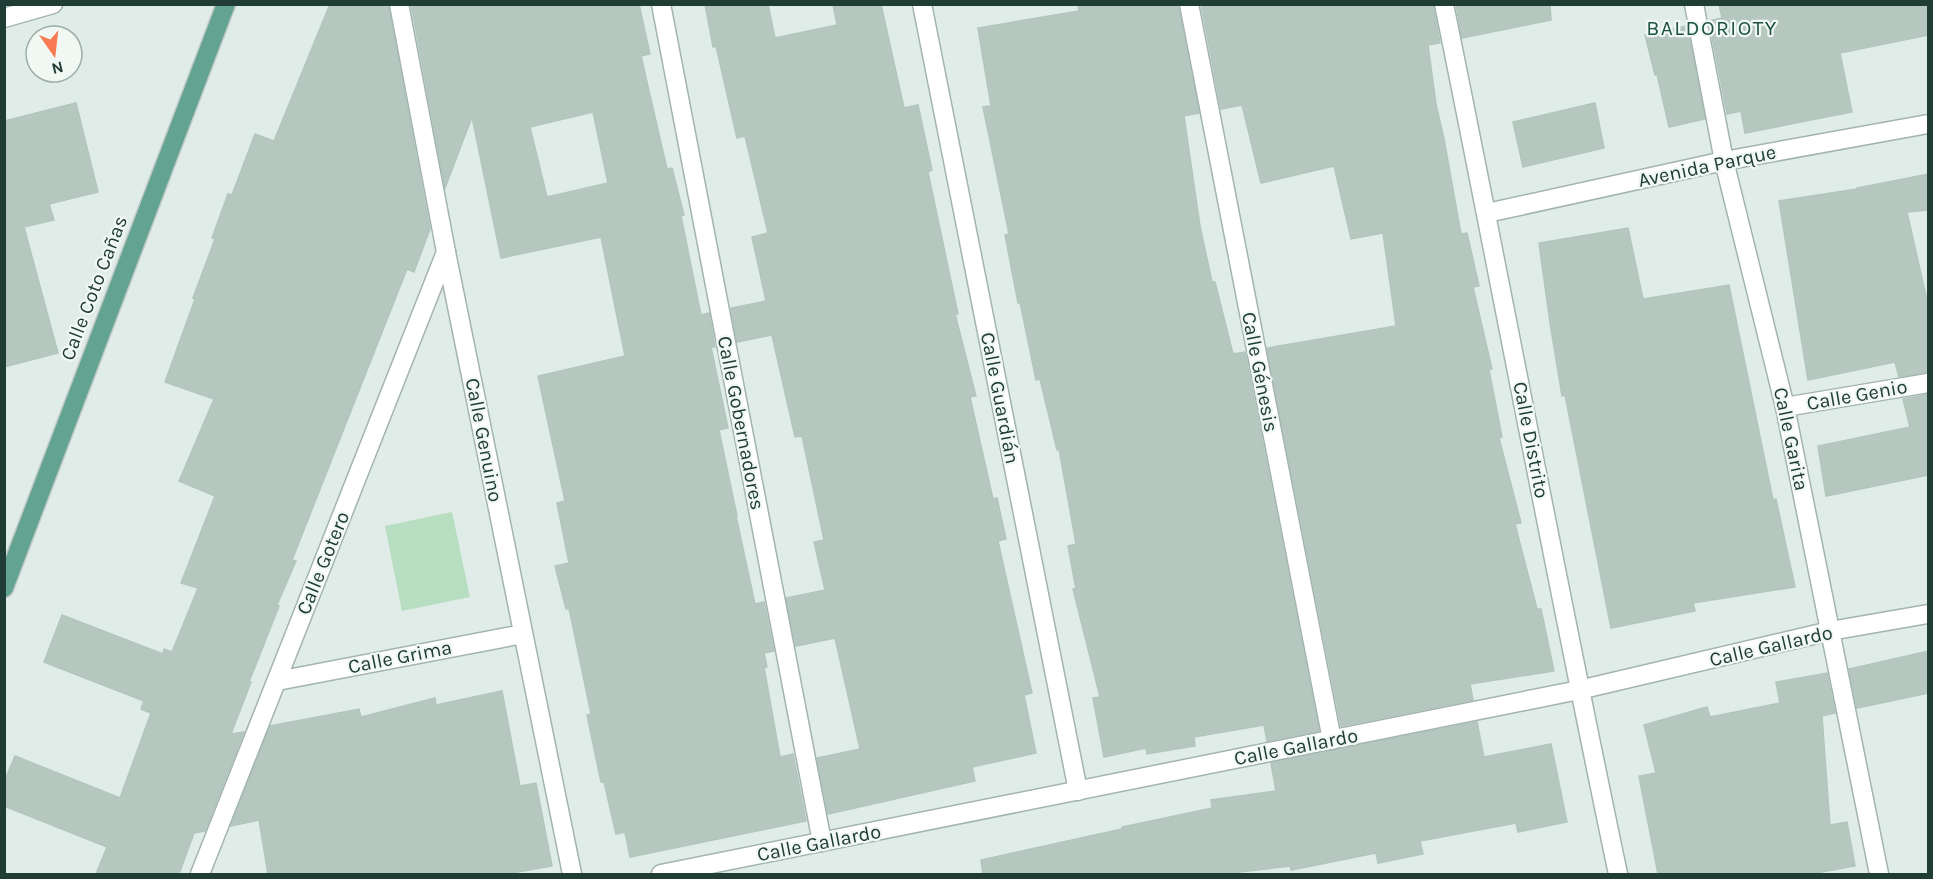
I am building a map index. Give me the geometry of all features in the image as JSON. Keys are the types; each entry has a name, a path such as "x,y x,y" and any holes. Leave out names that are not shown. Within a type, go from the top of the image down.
{"main road":[{"name":"Calle Coto Cañas","path":"4,588 226,4"}],"street":[{"path":"4,18 53,4"},
{"name":"Calle Genuino","path":"399,4 446,252 572,874"},
{"name":"Calle Gobernadores","path":"661,4 822,842"},
{"name":"Calle Guardián","path":"922,4 1078,790"},
{"name":"Calle Génesis","path":"1189,4 1332,740"},
{"name":"Calle Distrito","path":"1444,4 1487,213 1579,690 1618,874"},
{"name":"Calle Garita","path":"1694,4 1724,161 1785,407 1879,874"},
{"name":"Avenida Parque","path":"1487,213 1724,161 1929,124"},
{"name":"Calle Gotero","path":"200,874 446,252"},
{"name":"Calle Genio","path":"1785,407 1929,383"},
{"name":"Calle Gallardo","path":"661,874 1579,690 1830,631 1929,614"},
{"name":"Calle Grima","path":"277,681 523,634"}],"green space":[{"path":"452,512 470,597 402,611 385,526"}],"building":[{"path":"330,4 388,4 430,229 414,272 407,269 292,560 296,561 277,605 279,606 231,734 244,732 205,831 194,833 179,874 96,874 107,847 4,806 4,782 15,756 120,798 151,713 141,709 144,701 44,662 62,615 163,654 164,649 172,652 198,588 181,583 215,496 179,481 214,399 165,382 195,299 193,298 215,239 212,238 228,194 232,195 255,134 274,141"},
{"path":"411,4 639,4 650,54 641,56 667,169 672,168 684,215 681,216 701,315 709,313 715,347 711,347 728,428 719,430 736,516 755,604 764,602 774,651 764,653 767,667 764,667 780,757 793,754 806,821 630,857 625,832 616,834 604,782 601,782 587,715 591,714 569,608 566,609 555,566 569,563 557,503 565,501 538,376 625,356 601,237 501,258 472,117 445,188","holes":["593,112 608,183 547,197 530,127"]},
{"path":"705,4 768,4 775,38 837,25 833,4 881,4 904,108 918,105 932,170 928,172 958,314 955,314 976,396 970,397 993,499 997,498 1006,539 998,541 1032,693 1024,695 1036,753 972,767 975,781 828,814 817,758 860,749 835,638 796,646 786,598 825,590 814,542 824,540 802,436 795,437 772,335 737,342 731,308 766,301 752,237 768,233 745,136 737,138 716,46 713,47"},
{"path":"1078,4 1178,4 1199,113 1184,116 1200,226 1212,282 1215,282 1233,354 1245,352 1319,731 1267,741 1264,725 1194,737 1195,746 1147,754 1146,748 1104,757 1093,698 1100,697 1073,589 1076,589 1068,546 1076,544 1059,449 1057,450 1040,379 1036,380 1005,235 1009,234 983,107 991,106 978,28 1079,11"},
{"path":"1201,4 1433,4 1440,43 1428,45 1436,104 1461,234 1467,233 1479,286 1473,287 1492,369 1489,370 1502,437 1499,438 1521,523 1515,524 1537,609 1541,609 1554,671 1470,684 1473,700 1341,726 1267,348 1396,326 1383,233 1351,239 1334,166 1261,183 1242,105 1221,109"},
{"path":"1456,4 1550,4 1551,20 1462,38"},
{"path":"1719,4 1929,4 1929,35 1840,53 1852,112 1745,133 1741,111 1727,114 1709,21 1722,18"},
{"path":"1687,26 1705,119 1669,127 1645,35"},
{"path":"76,103 98,192 49,204 54,220 24,227 58,353 4,367 4,121"},
{"path":"1595,103 1604,148 1523,167 1513,122"},
{"path":"1929,174 1929,210 1907,212 1929,309 1929,372 1899,377 1895,362 1808,380 1779,201 1857,189"},
{"path":"1628,228 1643,299 1729,285 1773,500 1776,499 1795,587 1693,603 1695,611 1611,628 1565,395 1562,396 1539,243"},
{"path":"1929,394 1929,475 1826,496 1818,446 1910,427 1903,399"},
{"path":"1929,651 1929,693 1857,708 1849,669"},
{"path":"1827,673 1835,713 1822,716 1830,825 1847,822 1855,866 1811,874 1658,874 1639,776 1656,773 1644,725 1707,707 1710,717 1780,703 1776,682"},
{"path":"502,691 520,786 536,783 552,866 506,874 268,874 259,820 231,826 270,726 359,709 361,717 435,698 436,705"},
{"path":"1477,722 1484,757 1551,744 1567,822 1518,832 1516,823 1420,841 1423,854 1378,863 1376,853 1291,870 1290,866 1223,874 983,874 981,860 1212,808 1211,800 1276,791 1271,763"}],"district":[{"name":"BALDORIOTY","path":"1712,28"}]}
